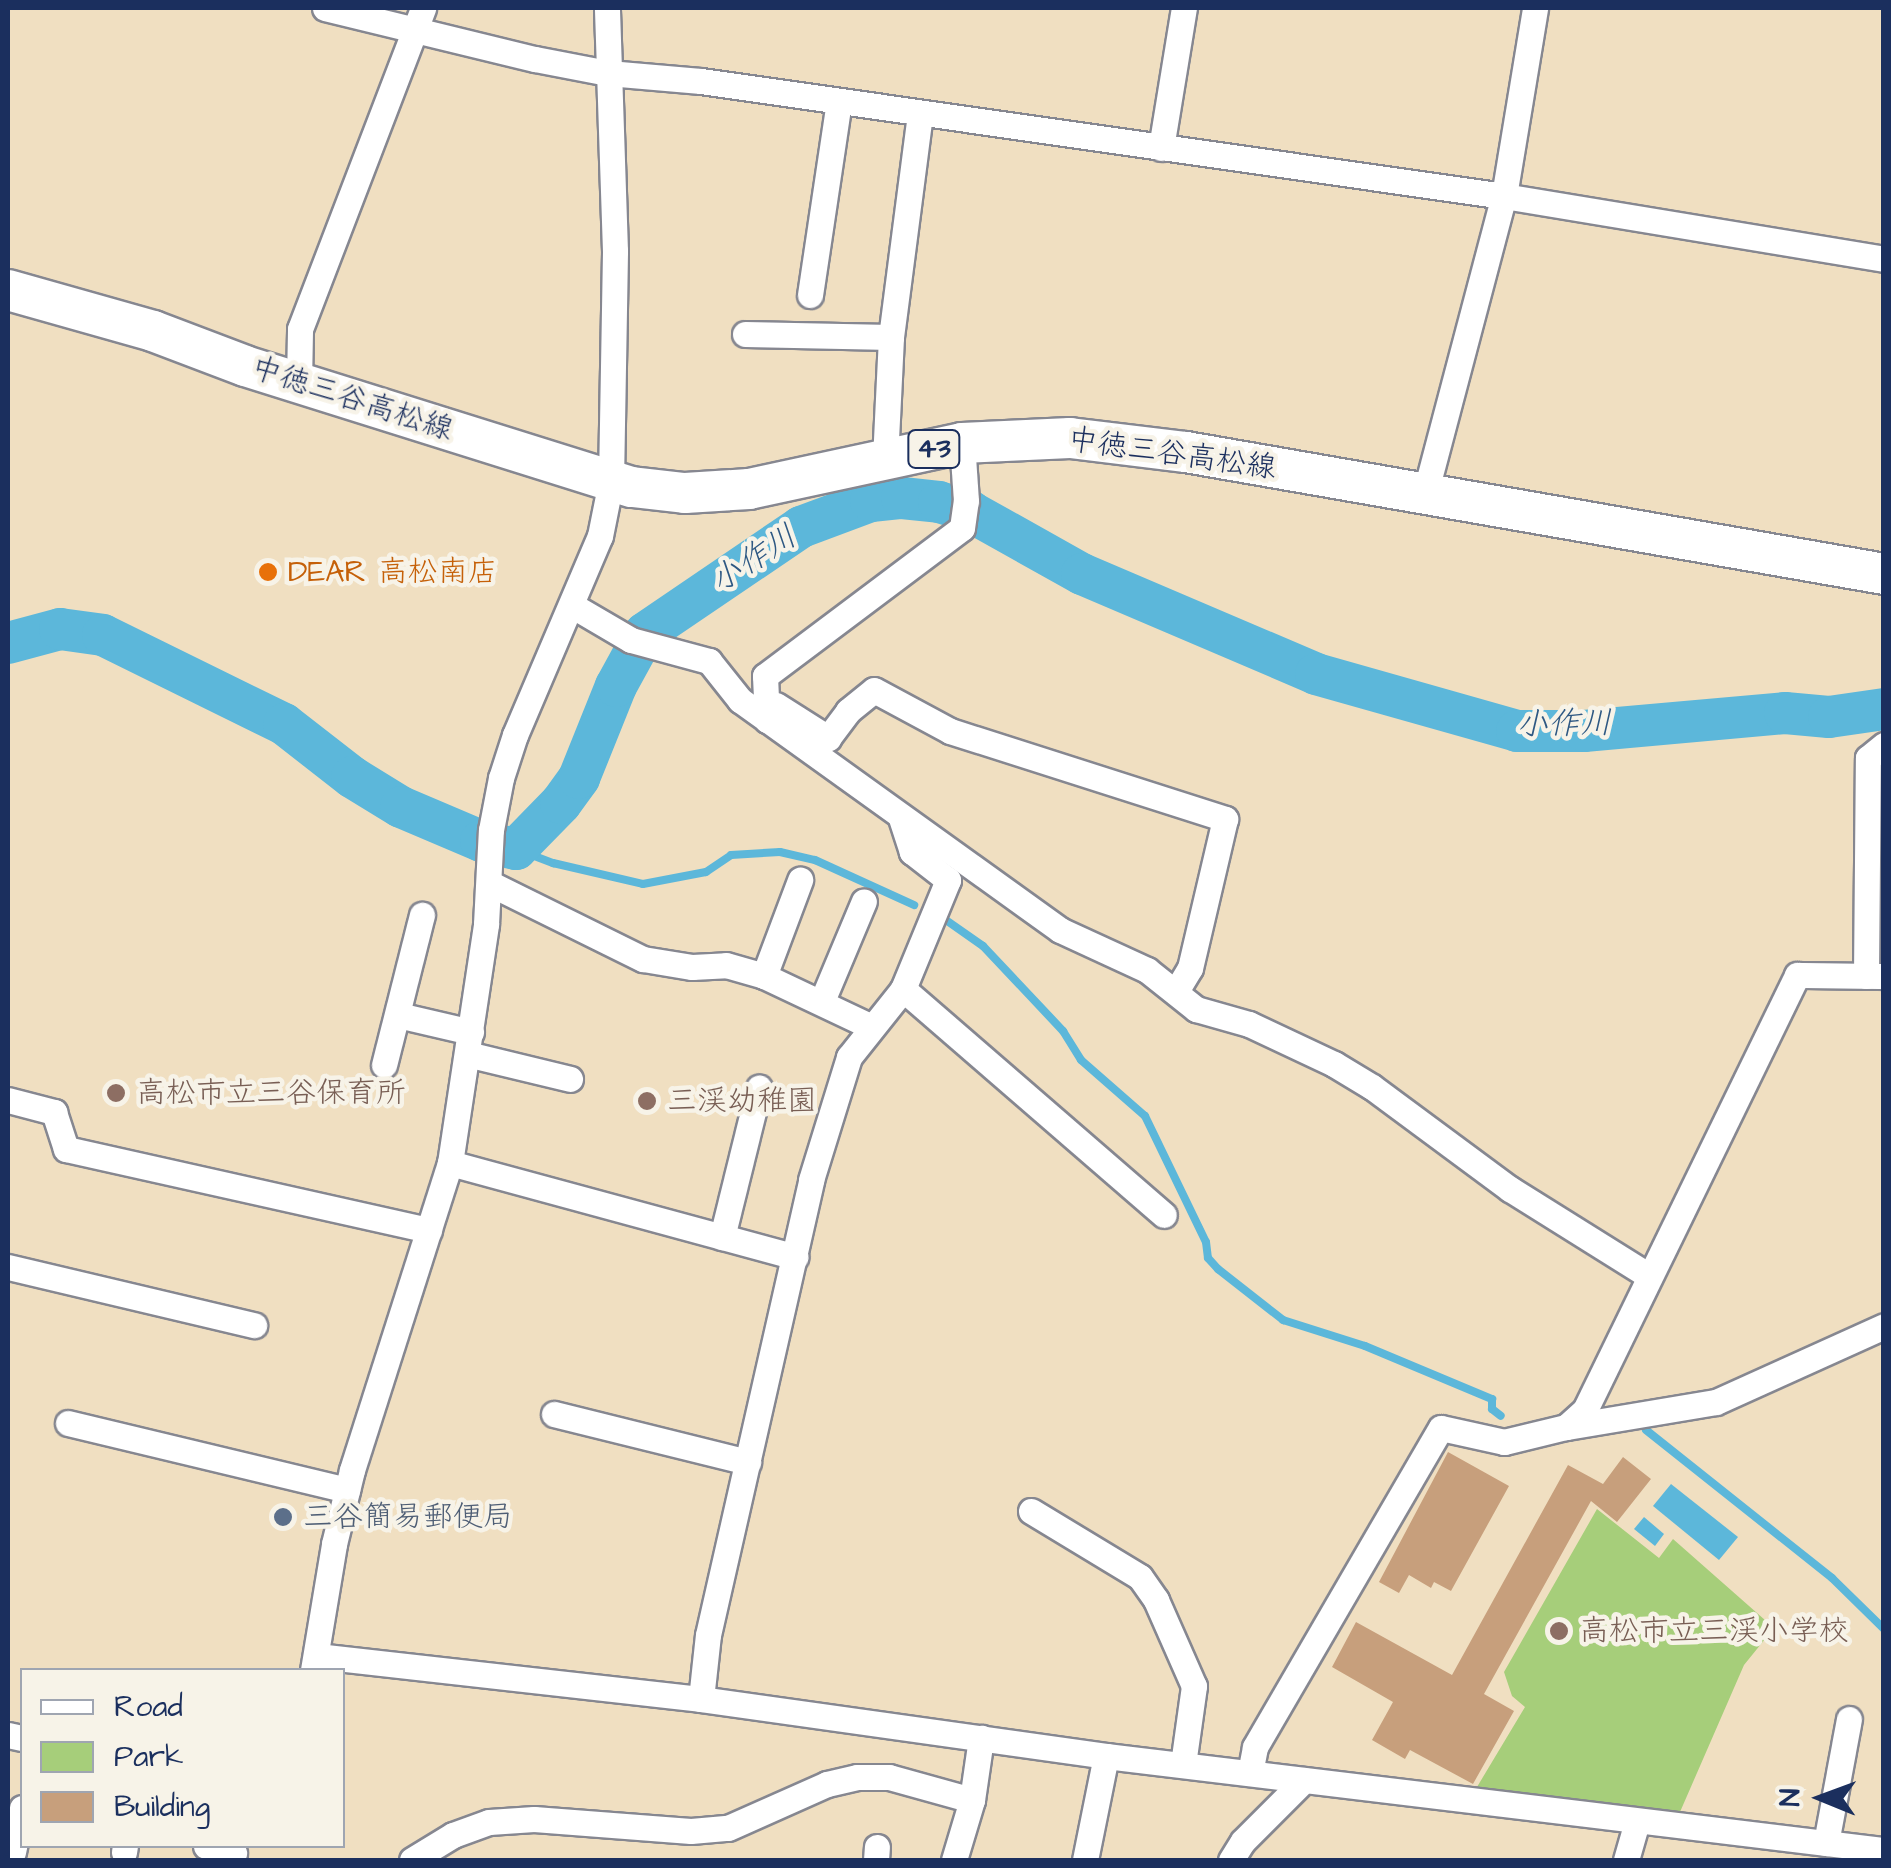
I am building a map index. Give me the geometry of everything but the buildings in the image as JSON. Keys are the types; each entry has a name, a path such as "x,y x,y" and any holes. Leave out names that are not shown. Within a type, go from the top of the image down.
{"main road":[{"name":"中徳三谷高松線","path":"8,290 153,331 299,383 610,481 673,492 733,491 962,443 1070,438 1120,442 1884,574"}],"street":[{"path":"325,8 420,19 608,73 839,101 1504,196 1884,258"},
{"path":"607,8 615,251 610,481 600,536 515,734 490,843 489,883 469,1043 450,1162 347,1490 316,1663 701,1699 1106,1756 1884,1850"},
{"path":"1161,148 1184,8"},
{"path":"1425,494 1504,196 1535,8"},
{"path":"299,383 300,329 420,19"},
{"path":"810,295 839,101"},
{"path":"886,460 891,338 920,113"},
{"path":"745,334 891,338"},
{"path":"767,720 765,676 962,528 966,501 962,443"},
{"path":"573,606 643,643 710,661 740,700 1060,930 1147,970 1196,1009 1248,1024 1372,1087 1510,1189 1649,1276"},
{"path":"767,720 776,705 828,738 848,711 874,690 950,731 1225,819 1190,968 1176,991"},
{"path":"1566,1428 1585,1410 1797,975 1875,976 1868,758 1884,745"},
{"path":"701,1699 708,1635 811,1180 849,1058 870,1026 903,989 948,880 912,852 900,816"},
{"path":"764,976 800,880"},
{"path":"489,883 643,959 692,967 726,965 764,976 870,1026"},
{"path":"822,1001 864,901"},
{"path":"384,1065 422,915"},
{"path":"903,989 1164,1214"},
{"path":"398,1015 570,1079"},
{"path":"722,1237 759,1087"},
{"path":"8,1100 54,1112 66,1149 428,1230"},
{"path":"450,1162 795,1256"},
{"path":"8,1268 254,1325"},
{"path":"1250,1773 1254,1748 1441,1428 1504,1442 1716,1402 1880,1337"},
{"path":"554,1414 748,1462"},
{"path":"68,1423 347,1490"},
{"path":"1030,1512 1140,1577 1156,1600 1194,1686 1184,1764"},
{"path":"1826,1843 1849,1719"},
{"path":"954,1860 972,1800 982,1738"},
{"path":"1085,1860 1106,1756"},
{"path":"412,1860 453,1834 490,1822 534,1818 690,1831 728,1828 827,1784 856,1777 889,1777 972,1800"},
{"path":"1231,1860 1243,1840 1304,1780"},
{"path":"13,1852 20,1818"},
{"path":"1626,1860 1637,1822"}],"green space":[{"path":"1597,1509 1659,1558 1673,1539 1774,1628 1744,1665 1680,1812 1477,1787 1525,1707 1512,1696 1504,1672"}],"water":[{"path":"1671,1484 1738,1537 1719,1560 1653,1506"},
{"path":"1644,1517 1664,1534 1655,1546 1634,1529"}],"waterway":[{"name":"小作川","path":"8,643 60,629 103,635 284,724 352,777 401,807 481,841 516,849 561,803 579,778 616,686 645,633 801,527 871,501 902,498 939,502 971,512 1082,574 1316,674 1517,731 1584,731 1785,713 1829,717 1884,709"},
{"path":"516,849 553,863 643,884 706,872 731,855 780,852 815,860 914,905"},
{"path":"943,918 983,946 1063,1031 1081,1060 1145,1116 1206,1242 1208,1258 1218,1269 1283,1320 1365,1346 1492,1399 1492,1409 1501,1416"},
{"path":"1646,1430 1832,1578 1884,1629"}],"place":[{"name":"DEAR 高松南店","path":"268,572"},
{"name":"高松市立三谷保育所","path":"116,1093"},
{"name":"三渓幼稚園","path":"647,1101"},
{"name":"三谷簡易郵便局","path":"283,1517"},
{"name":"高松市立三渓小学校","path":"1559,1631"}]}
